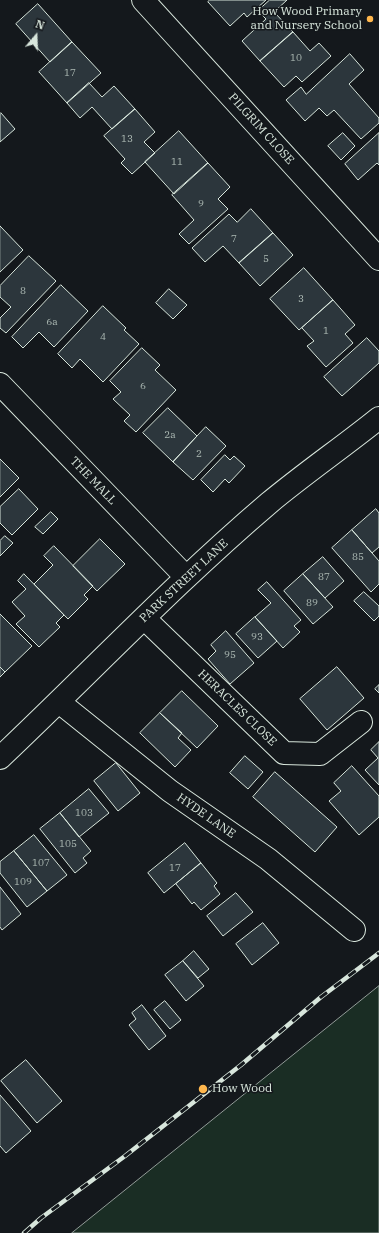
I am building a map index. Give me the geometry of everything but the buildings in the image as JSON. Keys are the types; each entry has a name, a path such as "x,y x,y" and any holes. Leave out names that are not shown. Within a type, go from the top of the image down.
{"street":[{"name":"PILGRIM CLOSE","path":"143,0 379,259"},
{"name":"THE MALL","path":"0,384 186,577"},
{"name":"PARK STREET LANE","path":"0,758 186,577 270,502 379,418"},
{"name":"HERACLES CLOSE","path":"144,618 284,753 320,754 361,722"},
{"name":"HYDE LANE","path":"59,702 170,791 268,859 354,930"}],"green space":[{"path":"379,986 379,1233 72,1233"}],"railway":[{"path":"24,1233 41,1218 125,1156 241,1065 321,997 379,953"}],"place":[{"name":"How Wood Primary and Nursery School","path":"370,19"},
{"name":"How Wood","path":"203,1089"}]}
